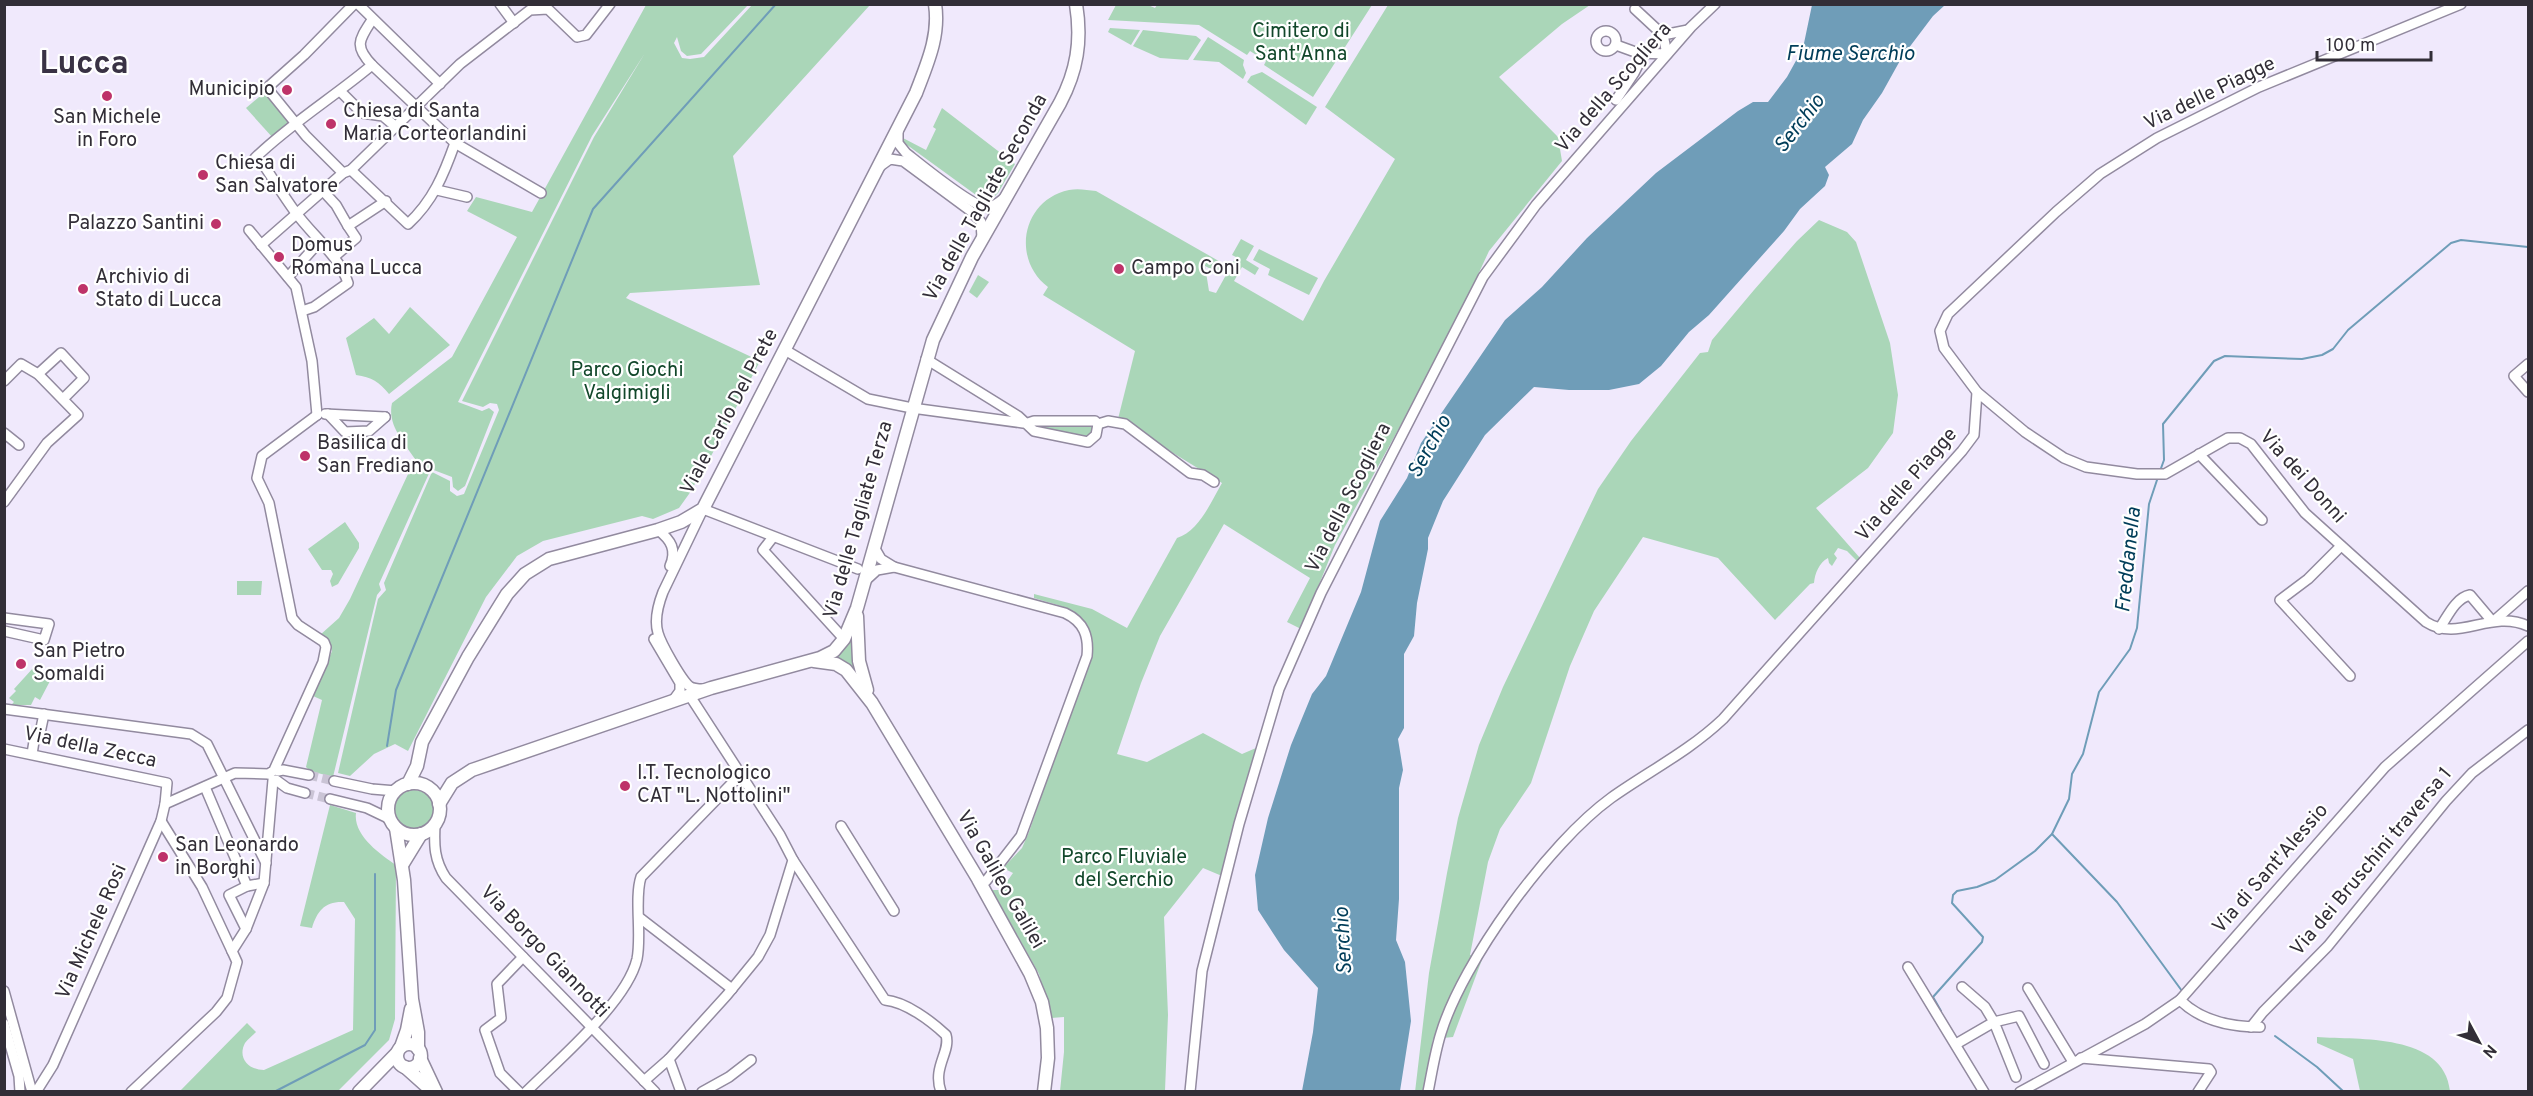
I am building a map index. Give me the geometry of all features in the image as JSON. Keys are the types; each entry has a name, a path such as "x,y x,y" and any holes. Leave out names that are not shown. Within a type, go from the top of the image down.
{"main road":[{"name":"Viale Carlo Del Prete","path":"408,784 417,766 422,742 468,657 515,584 533,568 549,559 658,530 681,522 703,510 916,93 933,46 936,23 935,4"},
{"name":"Via delle Tagliate Seconda","path":"912,408 926,359 944,313 1071,80 1080,40 1076,4"},
{"name":"Via delle Tagliate Terza","path":"813,661 834,651 844,639 857,608 912,408"},
{"name":"Via Galileo Galilei","path":"857,608 859,661 872,703"},
{"path":"439,804 452,783 472,770 711,688 813,661"},
{"name":"Via Galileo Galilei","path":"813,661 836,664 846,670 872,703 982,880 987,896 1030,973 1042,1002 1048,1042 1044,1092"},
{"path":"402,865 421,834 435,825 439,815 439,804 435,794 418,784 408,784 396,791 388,804 402,865 412,999 419,1053 434,1092"},
{"path":"393,824 409,835 421,834"},
{"path":"412,999 408,1030 399,1050 398,1061 434,1092"},
{"path":"359,1092 399,1050 410,1044 419,1053"},
{"path":"369,1081 404,1066 414,1066 419,1053"}],"street":[{"path":"440,84 356,4 267,88 294,123 347,172 386,201 408,224 421,212 437,190 455,143"},
{"path":"261,245 347,172 460,64 530,10 548,9 577,37 586,35 610,4"},
{"name":"Via della Scogliera","path":"1190,1092 1202,971 1239,824 1279,689 1321,593 1483,277 1536,205 1688,30 1715,4"},
{"name":"Via delle Piagge","path":"1428,1092 1441,1033 1455,998 1483,946 1537,872 1586,819 1610,799 1685,752 1723,719 1974,435 1977,392 1944,348 1940,331 1948,314 2056,212 2100,174 2157,138 2259,87 2462,4"},
{"path":"503,5 514,23"},
{"path":"1616,45 1644,53 1667,54 1664,39 1632,6"},
{"path":"372,20 360,39 359,45 362,53 372,65 455,143 541,193"},
{"path":"1655,53 1664,39 1688,30"},
{"path":"1616,100 1644,53"},
{"path":"302,311 314,308 348,283 335,256 319,242 265,167 255,158 294,123 341,92 372,65"},
{"path":"341,92 362,113 383,116 396,127"},
{"path":"898,131 898,143 906,153 966,198 988,208 1007,195"},
{"path":"877,170 890,159 903,161 979,219 982,240"},
{"path":"437,190 467,197"},
{"path":"324,192 336,205 356,238 335,256"},
{"path":"348,226 386,201"},
{"path":"249,230 296,287 312,361 316,415"},
{"path":"288,277 319,242"},
{"path":"785,350 868,399 912,408 1026,423 1095,421 1098,424 1108,421 1125,424 1190,473 1203,475 1214,482"},
{"path":"38,374 61,353 84,378 63,399"},
{"path":"926,359 1018,416 1034,431 1084,442 1093,440 1099,429 1098,424"},
{"path":"4,381 21,364 38,374 78,415 47,443 6,498"},
{"path":"2529,364 2514,376 2529,392"},
{"name":"Via dei Donni","path":"1977,392 2025,432 2064,458 2086,466 2153,475 2165,474 2228,438 2235,437 2245,440 2256,450 2305,513 2426,622 2439,629"},
{"path":"232,951 246,928 264,883 274,775 323,662 326,647 324,642 298,625 292,618 269,503 257,478 262,456 316,415 328,414 385,417 369,431 345,432 328,414"},
{"path":"4,433 20,445"},
{"path":"2199,454 2262,520"},
{"path":"711,688 695,689 687,684 660,639 657,626 660,599 703,510 858,569"},
{"path":"658,530 669,540 674,555 655,596 651,624 658,649 680,683 679,693 672,702"},
{"path":"773,537 763,550 844,639"},
{"path":"2341,546 2308,579 2280,600 2350,676"},
{"path":"874,547 881,559 894,567 1065,613 1074,617 1086,632 1088,641 1086,656 1021,836 1017,844 982,880"},
{"path":"864,582 878,570 894,567"},
{"path":"2494,620 2529,591"},
{"path":"2494,620 2470,595 2464,596 2453,607 2439,629 2454,630 2494,620 2510,620 2529,626"},
{"path":"4,618 49,624 44,640 4,631"},
{"name":"Via di Sant'Alessio","path":"2020,1092 2145,1024 2180,1000 2385,766 2529,642"},
{"path":"690,696 793,860 885,1000 896,1001 904,1005 946,1035 947,1042 938,1069 937,1080 941,1092"},
{"path":"4,709 191,734 207,744 266,868"},
{"path":"32,754 31,734 40,733 44,714"},
{"name":"Via dei Bruschini traversa 1","path":"2180,1000 2202,1016 2226,1024 2256,1027 2263,1012 2328,946 2446,801 2472,773 2529,730"},
{"name":"Via della Zecca","path":"4,749 167,783"},
{"path":"165,804 235,773 274,775 283,770 309,775"},
{"path":"526,1092 591,1027 620,994 632,973 638,955 641,877 741,774"},
{"path":"274,775 286,788 305,793"},
{"path":"334,781 372,789 396,791"},
{"name":"Via Michele Rosi","path":"34,1092 53,1065 161,821 167,783"},
{"path":"205,787 247,886"},
{"path":"330,799 367,808 393,824"},
{"path":"131,1092 219,1010 227,998 237,962 202,887 161,821"},
{"name":"Via Borgo Giannotti","path":"435,825 433,846 440,869 655,1092"},
{"path":"841,826 894,911"},
{"path":"644,1081 669,1059 732,989 765,944 793,860"},
{"path":"246,928 229,894 247,886 264,883"},
{"path":"640,918 732,989"},
{"path":"519,1092 500,1073 485,1030 501,1018 497,984 523,957"},
{"path":"1908,967 1984,1092"},
{"path":"1962,987 1985,1007 1994,1022 2016,1077"},
{"path":"2028,987 2077,1060 2208,1069 2211,1072 2198,1092"},
{"path":"4,991 20,1063 34,1092"},
{"path":"1956,1044 1994,1022 2019,1016 2044,1064"},
{"path":"4,1024 14,1041"},
{"path":"669,1059 681,1092"},
{"path":"702,1092 729,1077 752,1060"},
{"path":"20,1063 20,1092"}],"green space":[{"name":"Cimitero di Sant'Anna","path":"1157,4 1372,5 1313,97 1264,65 1266,61 1250,51 1247,55 1199,25 1108,20 1116,5 1148,5 1155,8"},
{"name":"Parco Giochi Valgimigli","path":"646,5 748,5 701,54 687,56 681,51 677,37 674,43 682,58 690,59 704,57 752,5 870,5 733,156 760,285 630,293 626,298 760,361 709,460 679,508 653,519 642,516 543,541 517,556 486,597 408,751 395,744 374,754 350,776 338,773 378,599 386,590 384,583 432,472 450,481 450,491 457,496 464,494 499,410 497,404 490,403 483,407 462,401 594,137 645,53 592,136 458,402 482,411 489,408 494,412 465,486 458,491 453,487 452,477 431,469 379,584 381,590 377,595 333,777 310,771 306,767 322,700 313,696 332,651 328,641 320,635 339,618 350,599 415,459 394,426 392,403 452,357 517,237 467,211 476,197 532,212"},
{"name":"Parco Fluviale del Serchio","path":"1388,5 1590,5 1562,24 1499,77 1558,137 1562,161 1489,251 1449,337 1335,545 1301,629 1287,622 1310,578 1224,524 1160,636 1117,754 1147,762 1203,733 1242,754 1256,748 1222,876 1203,868 1164,917 1168,1015 1165,1091 1060,1091 1064,1052 1064,1017 1051,1018 1039,974 992,890 1001,890 1013,873 1003,868 1022,848 1029,832 1092,650 1091,636 1082,618 1066,608 1034,598 1034,594 1092,609 1127,628 1177,538 1198,523 1222,483 1160,445 1125,419 1118,419 1135,351 1043,295 1048,287 1036,275 1029,261 1026,247 1027,232 1032,218 1041,205 1053,196 1072,189 1096,191 1224,264 1219,273 1205,266 1209,291 1216,293 1236,257 1232,255 1241,239 1254,246 1246,260 1259,268 1255,275 1242,267 1234,281 1303,321 1395,159 1325,107"},
{"path":"1110,28 1140,30 1131,45 1108,32"},
{"path":"1143,30 1196,36 1201,40 1188,60 1160,58 1133,46"},
{"path":"1208,37 1244,60 1246,73 1243,79 1219,62 1193,60"},
{"path":"1262,72 1317,107 1306,125 1247,82 1251,76"},
{"path":"265,92 291,123 273,138 246,108"},
{"path":"942,108 1015,164 998,193 990,201 976,195 903,142 901,137 926,150 936,129 933,127"},
{"path":"1819,220 1847,232 1856,242 1890,343 1898,395 1893,433 1868,468 1816,508 1860,558 1857,561 1847,551 1838,548 1834,554 1837,558 1832,566 1828,558 1822,563 1816,572 1814,583 1810,584 1775,620 1718,558 1643,537 1594,611 1570,666 1531,783 1500,829 1488,862 1470,955 1483,957 1453,1037 1433,1039 1425,1091 1415,1092 1429,973 1458,818 1479,745 1503,687 1598,489 1631,441 1700,353 1708,352 1712,340 1754,290 1797,241"},
{"path":"1259,249 1318,278 1309,295 1268,275 1270,269 1253,260"},
{"path":"978,275 989,282 977,298 969,292"},
{"path":"410,307 450,345 389,394 375,381 356,375 346,338 374,318 389,334"},
{"path":"1034,423 1090,425 1093,428 1093,434 1087,439 1035,429"},
{"path":"345,522 359,543 359,548 338,584 332,587 331,570 322,570 308,549"},
{"path":"237,581 262,581 261,595 237,595"},
{"path":"853,636 857,676 831,660"},
{"path":"34,667 50,681 40,700 35,697 31,705 11,705 14,702 9,698 16,691 14,689"},
{"path":"414,790 428,796 434,810 428,824 414,830 400,824 394,810 400,796"},
{"path":"330,805 356,813 356,821 363,836 376,850 396,865 395,1019 389,1040 338,1091 179,1092 247,1023 256,1032 245,1043 242,1054 249,1065 264,1070 353,1030 355,919 344,902 337,902 327,905 319,912 312,928 300,926"},
{"path":"2317,1037 2376,1040 2416,1049 2433,1059 2444,1072 2450,1091 2360,1091 2353,1059 2317,1043"}],"water":[{"path":"1812,5 1945,5 1933,16 1902,57 1882,93 1863,120 1852,144 1825,167 1829,175 1825,186 1800,209 1784,231 1709,315 1689,332 1661,366 1639,384 1609,390 1534,387 1485,435 1443,501 1428,538 1414,636 1404,654 1404,728 1398,739 1403,770 1399,788 1399,899 1396,940 1405,962 1411,1021 1400,1091 1302,1091 1313,1032 1318,988 1284,950 1258,910 1255,875 1268,818 1291,745 1312,694 1326,676 1361,592 1380,521 1407,478 1421,443 1505,320 1542,287 1587,238 1656,173 1738,111 1753,102 1768,102 1787,77 1803,48"}],"waterway":[{"path":"387,746 396,690 593,209 776,4"},
{"name":"Freddanella","path":"2160,471 2164,460 2163,424 2214,361 2225,356 2302,359 2322,355 2333,349 2348,330 2451,243 2461,240 2528,247"},
{"name":"Freddanella","path":"1941,1011 1933,997 1982,942 1983,937 1952,903 1953,895 1957,891 1995,880 2035,851 2052,834 2069,799 2072,774 2083,754 2099,692 2130,649 2137,628 2149,504 2158,477"},
{"path":"2052,834 2117,902 2182,991"},
{"path":"274,1092 365,1045 375,1030 375,874"},
{"path":"2275,1036 2317,1067 2344,1092"}],"tunnel":[{"path":"309,775 334,781"},
{"path":"305,793 330,799"}],"place":[{"name":"Municipio","path":"287,90"},
{"name":"San Michele in Foro","path":"107,96"},
{"name":"Chiesa di Santa Maria Corteorlandini","path":"331,124"},
{"name":"Chiesa di San Salvatore","path":"203,175"},
{"name":"Palazzo Santini","path":"216,224"},
{"name":"Domus Romana Lucca","path":"279,257"},
{"name":"Campo Coni","path":"1119,269"},
{"name":"Archivio di Stato di Lucca","path":"83,289"},
{"name":"Basilica di San Frediano","path":"305,456"},
{"name":"San Pietro Somaldi","path":"21,664"},
{"name":"I.T. Tecnologico CAT \"L. Nottolini\"","path":"625,786"},
{"name":"San Leonardo in Borghi","path":"163,857"}],"district":[{"name":"Lucca","path":"84,65"}],"water label":[{"name":"Fiume Serchio","path":"1850,54"},
{"name":"Serchio","path":"1800,124"},
{"name":"Serchio","path":"1430,447"},
{"name":"Serchio","path":"1344,941"}]}
